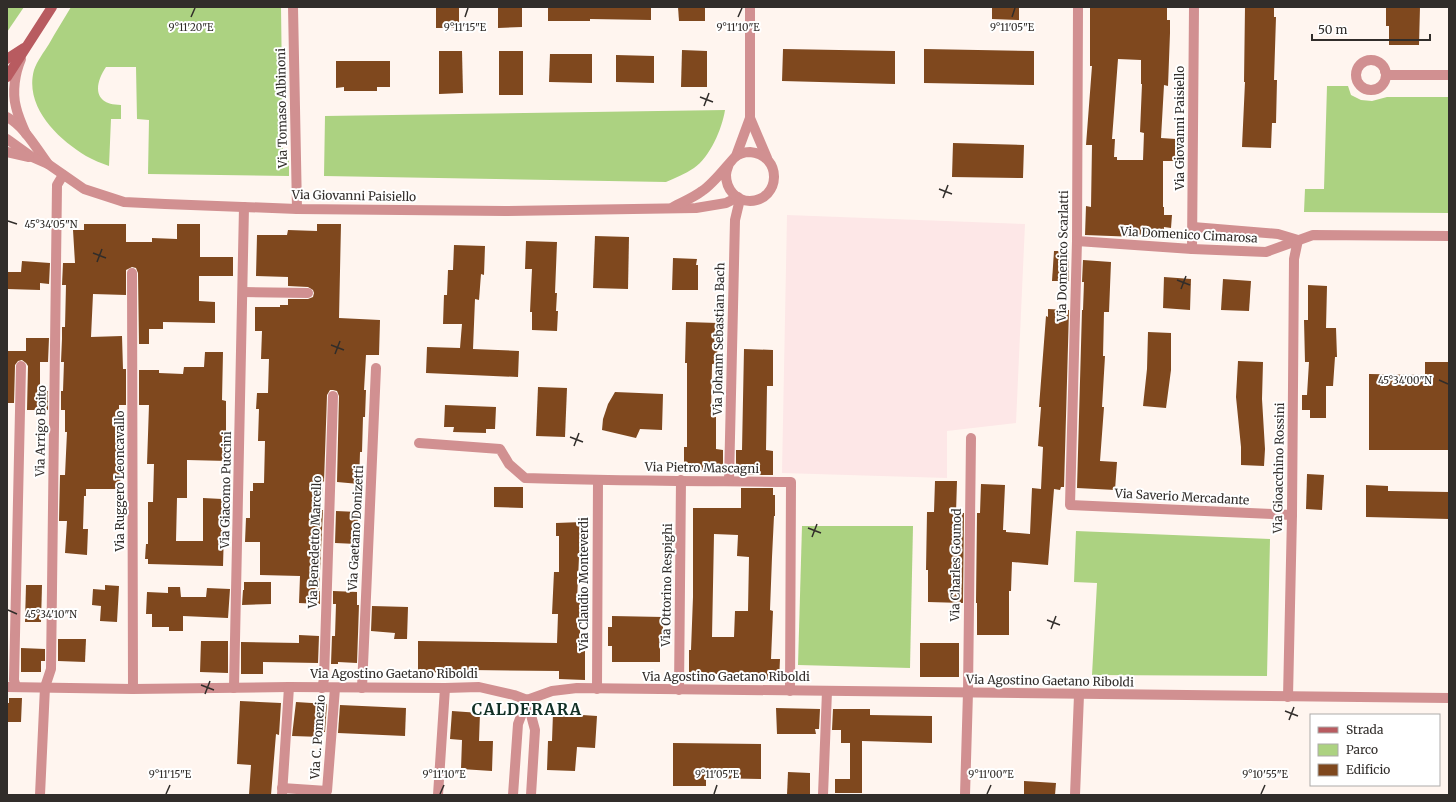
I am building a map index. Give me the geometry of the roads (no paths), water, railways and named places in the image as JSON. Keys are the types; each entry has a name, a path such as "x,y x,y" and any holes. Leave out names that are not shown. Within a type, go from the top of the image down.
{"main road":[{"path":"7,77 52,7"},
{"path":"7,59 27,46"}],"street":[{"name":"Via Tomaso Albinoni","path":"293,7 297,209"},
{"path":"750,7 750,118 736,156 729,164 725,174 727,185 732,193 739,198 749,201 759,199 767,194 775,177 773,167 767,158 750,118"},
{"name":"Via Domenico Scarlatti","path":"1070,505 1077,241 1078,7"},
{"name":"Via Giovanni Paisiello","path":"1192,249 1194,7"},
{"path":"26,134 16,108 14,90 18,65 27,46"},
{"path":"1385,71 1387,74 1449,75"},
{"path":"7,116 12,119 26,134 48,164"},
{"path":"7,139 32,157 48,164"},
{"path":"7,152 32,157"},
{"path":"736,156 746,152 752,152 758,153 767,158"},
{"name":"Via Giovanni Paisiello","path":"48,164 84,189 124,202 297,209 505,211 696,208 726,203 739,198"},
{"name":"Via Giovanni Paisiello","path":"669,209 703,191 729,164"},
{"name":"Via Arrigo Boito","path":"40,795 47,684 51,669 57,185 63,175"},
{"name":"Via Johann Sebastian Bach","path":"728,481 735,220 739,198"},
{"name":"Via Giacomo Puccini","path":"234,684 244,207"},
{"name":"Via Domenico Cimarosa","path":"1193,227 1278,234 1298,240"},
{"name":"Via Domenico Cimarosa","path":"1077,241 1192,249 1266,252 1313,235 1449,236"},
{"name":"Via Gioacchino Rossini","path":"1288,697 1292,515 1294,259 1298,240"},
{"name":"Via Ruggero Leoncavallo","path":"132,273 133,689"},
{"path":"243,292 308,293"},
{"path":"11,687 14,672 22,366"},
{"name":"Via Gaetano Donizetti","path":"362,688 376,368"},
{"name":"Via Benedetto Marcello","path":"322,688 324,671 333,396"},
{"name":"Via Charles Gounod","path":"965,795 968,692 971,438"},
{"name":"Via Pietro Mascagni","path":"419,443 500,449 509,464 525,478 791,482 790,691"},
{"name":"Via Claudio Monteverdi","path":"597,689 598,480"},
{"name":"Via Ottorino Respighi","path":"679,690 681,480"},
{"name":"Via Saverio Mercadante","path":"1070,505 1292,515"},
{"name":"Via Agostino Gaetano Riboldi","path":"11,687 47,684 133,689 234,684 322,688 479,687 514,695 527,700 552,691 577,688 968,692 1079,695 1449,698"},
{"path":"282,792 289,687"},
{"name":"Via C. Pomezio","path":"282,792 327,792 335,688"},
{"path":"438,795 445,688"},
{"path":"823,795 827,691"},
{"path":"1075,795 1079,695"},
{"path":"513,795 518,724 527,700"},
{"path":"527,700 535,730 531,795"}],"district":[{"name":"CALDERARA","path":"527,709"}]}
